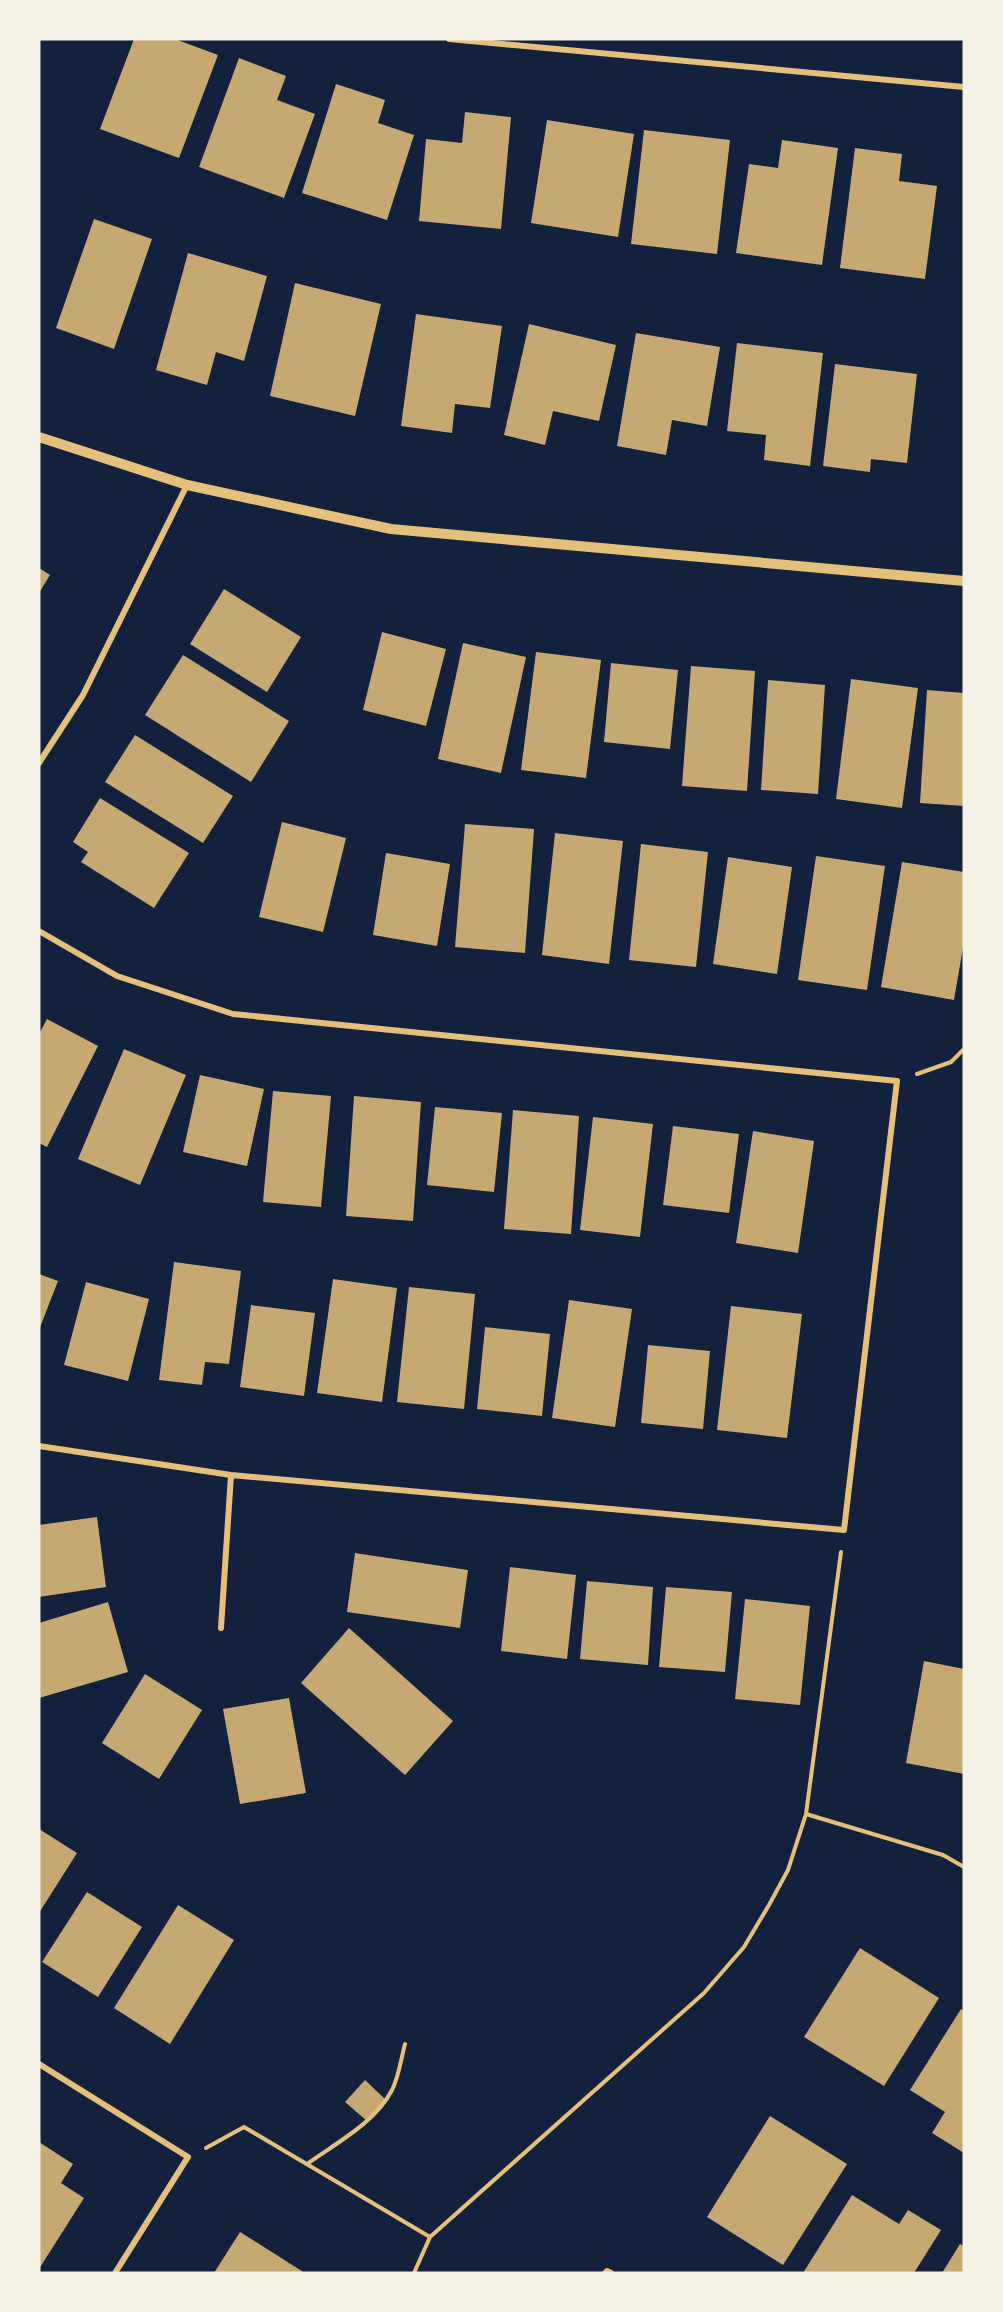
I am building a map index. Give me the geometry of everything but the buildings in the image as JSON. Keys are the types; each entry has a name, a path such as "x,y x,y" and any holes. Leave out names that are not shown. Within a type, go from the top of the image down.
{"street":[{"path":"449,39 964,87"},
{"path":"39,437 187,485 391,529 964,580"},
{"path":"39,763 83,695 187,485"},
{"path":"39,931 117,976 233,1014 897,1081 844,1530 231,1475 39,1446"},
{"path":"221,1628 231,1475"},
{"path":"39,2064 188,2157 115,2273"}],"path":[{"path":"897,1081 951,1062 964,1049"},
{"path":"414,2273 430,2237 704,1993 744,1947 770,1905 788,1870 807,1814 844,1530"},
{"path":"807,1814 943,1855 964,1868"},
{"path":"307,2164 367,2121 381,2106 393,2087 405,2044"},
{"path":"188,2157 244,2127 430,2237"}]}
